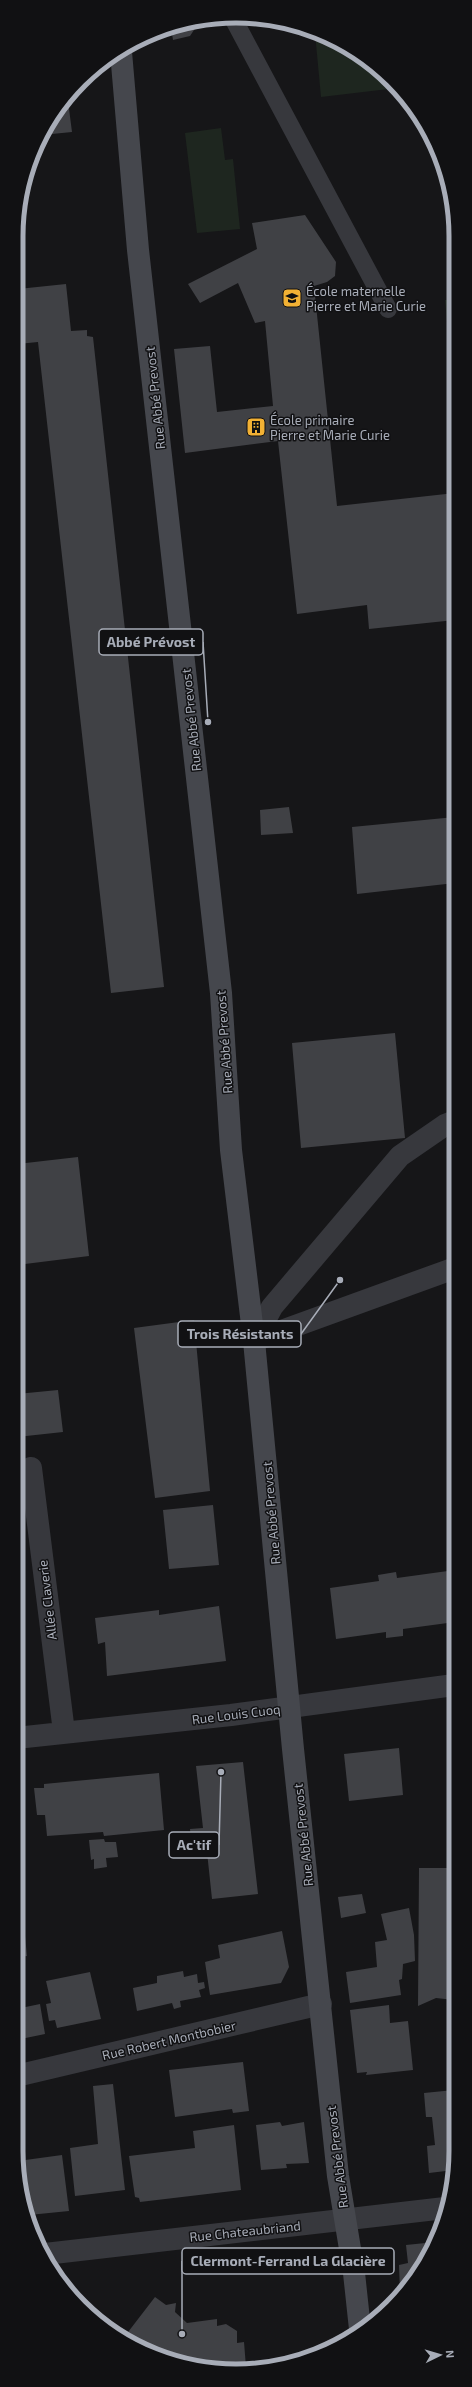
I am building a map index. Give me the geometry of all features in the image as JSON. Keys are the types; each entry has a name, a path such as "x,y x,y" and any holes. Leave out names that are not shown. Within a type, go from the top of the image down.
{"street":[{"name":"Rue Abbé Prevost","path":"121,57 138,250 221,993 231,1150 254,1341 289,1707 338,2176 354,2272 360,2324"},
{"path":"254,1341 272,1308 400,1156 449,1123"},
{"path":"254,1341 449,1270"},
{"name":"Allée Claverie","path":"32,1468 64,1732"},
{"name":"Rue Louis Cuoq","path":"23,1737 289,1707 449,1686"},
{"name":"Rue Robert Montbobier","path":"23,2074 321,2004"},
{"name":"Rue Chateaubriand","path":"50,2253 441,2208"}],"lane":[{"path":"236,23 388,309"}],"shaded area":[{"path":"315,38 330,45 366,67 390,89 321,97"},
{"path":"221,128 225,160 233,159 240,229 197,233 185,133"},
{"path":"445,300 449,300 449,344"}],"building":[{"path":"196,27 190,36 173,40 172,33"},
{"path":"68,104 72,132 49,134"},
{"name":"École primaire Pierre et Marie Curie","path":"305,215 336,262 335,276 327,282 314,286 337,506 449,494 449,621 369,629 367,605 297,614 278,441 185,453 174,349 210,346 217,412 273,406 265,321 255,323 238,283 200,303 188,284 257,249 252,223"},
{"path":"66,284 71,331 87,330 87,336 93,337 164,987 111,993 38,342 23,344 23,288"},
{"path":"289,807 293,833 261,835 260,810"},
{"path":"449,818 449,884 357,894 352,827"},
{"path":"395,1033 405,1138 301,1148 292,1043"},
{"path":"78,1157 89,1256 23,1264 23,1163"},
{"path":"194,1320 210,1491 155,1498 134,1328"},
{"path":"58,1390 63,1432 23,1436 23,1393"},
{"path":"213,1505 219,1565 169,1569 163,1510"},
{"path":"449,1571 449,1623 403,1629 403,1636 386,1638 386,1632 336,1639 330,1588 379,1581 378,1575 396,1572 397,1578"},
{"path":"219,1606 226,1661 107,1676 105,1642 98,1644 95,1618 159,1610 159,1615"},
{"path":"399,1748 403,1795 349,1801 344,1754"},
{"path":"243,1762 258,1894 212,1899 207,1852 192,1854 190,1829 203,1828 196,1766"},
{"path":"159,1773 164,1830 104,1836 103,1832 47,1836 45,1815 37,1815 34,1788 44,1788 44,1784"},
{"path":"104,1839 105,1842 116,1842 118,1857 106,1858 107,1867 94,1869 94,1859 91,1860 89,1840"},
{"path":"419,1868 449,1868 449,1999 436,1998 418,2006"},
{"path":"362,1894 366,1913 341,1918 338,1897"},
{"path":"409,1908 414,1935 415,1961 403,1964 402,1979 399,1980 401,1995 350,2003 346,1972 377,1967 375,1942 387,1940 381,1914"},
{"path":"23,1912 25,1930 23,1930"},
{"path":"282,1931 289,1967 281,1983 210,1995 205,1962 220,1958 218,1945"},
{"path":"23,1936 25,1936 27,1956 23,1956"},
{"path":"183,1971 184,1977 197,1974 198,1983 204,1982 205,1988 199,1990 201,1997 180,2001 181,2007 174,2009 172,2003 137,2011 133,1988 157,1983 157,1976"},
{"path":"90,1972 101,2019 57,2028 55,2020 49,2021 46,2004 51,2003 46,1981"},
{"path":"40,2004 45,2034 23,2039 23,2008"},
{"path":"389,2005 390,2023 408,2021 413,2070 366,2075 367,2072 357,2073 350,2010"},
{"path":"243,2062 249,2111 233,2113 232,2109 175,2117 169,2070"},
{"path":"113,2084 125,2190 75,2196 70,2148 98,2144 93,2086"},
{"path":"449,2090 448,2171 429,2173 427,2146 435,2145 432,2117 426,2117 424,2093"},
{"path":"280,2122 282,2126 304,2122 309,2163 286,2164 287,2168 261,2170 256,2125"},
{"path":"234,2125 241,2190 140,2202 139,2198 135,2197 129,2156 195,2148 193,2131"},
{"path":"62,2155 69,2211 33,2215 27,2193 23,2160"},
{"path":"428,2243 413,2269 400,2287 399,2265 408,2263 406,2245"},
{"path":"155,2297 166,2305 176,2303 175,2312 187,2323 217,2319 217,2326 226,2324 237,2331 237,2343 244,2342 246,2364 222,2364 181,2357 154,2348 127,2334"}],"place":[{"name":"École maternelle Pierre et Marie Curie","path":"292,298"},
{"name":"École primaire Pierre et Marie Curie","path":"256,427"},
{"name":"Abbé Prévost","path":"208,722"},
{"name":"Trois Résistants","path":"340,1280"},
{"name":"Ac'tif","path":"221,1772"},
{"name":"Clermont-Ferrand La Glacière","path":"182,2334"}]}
